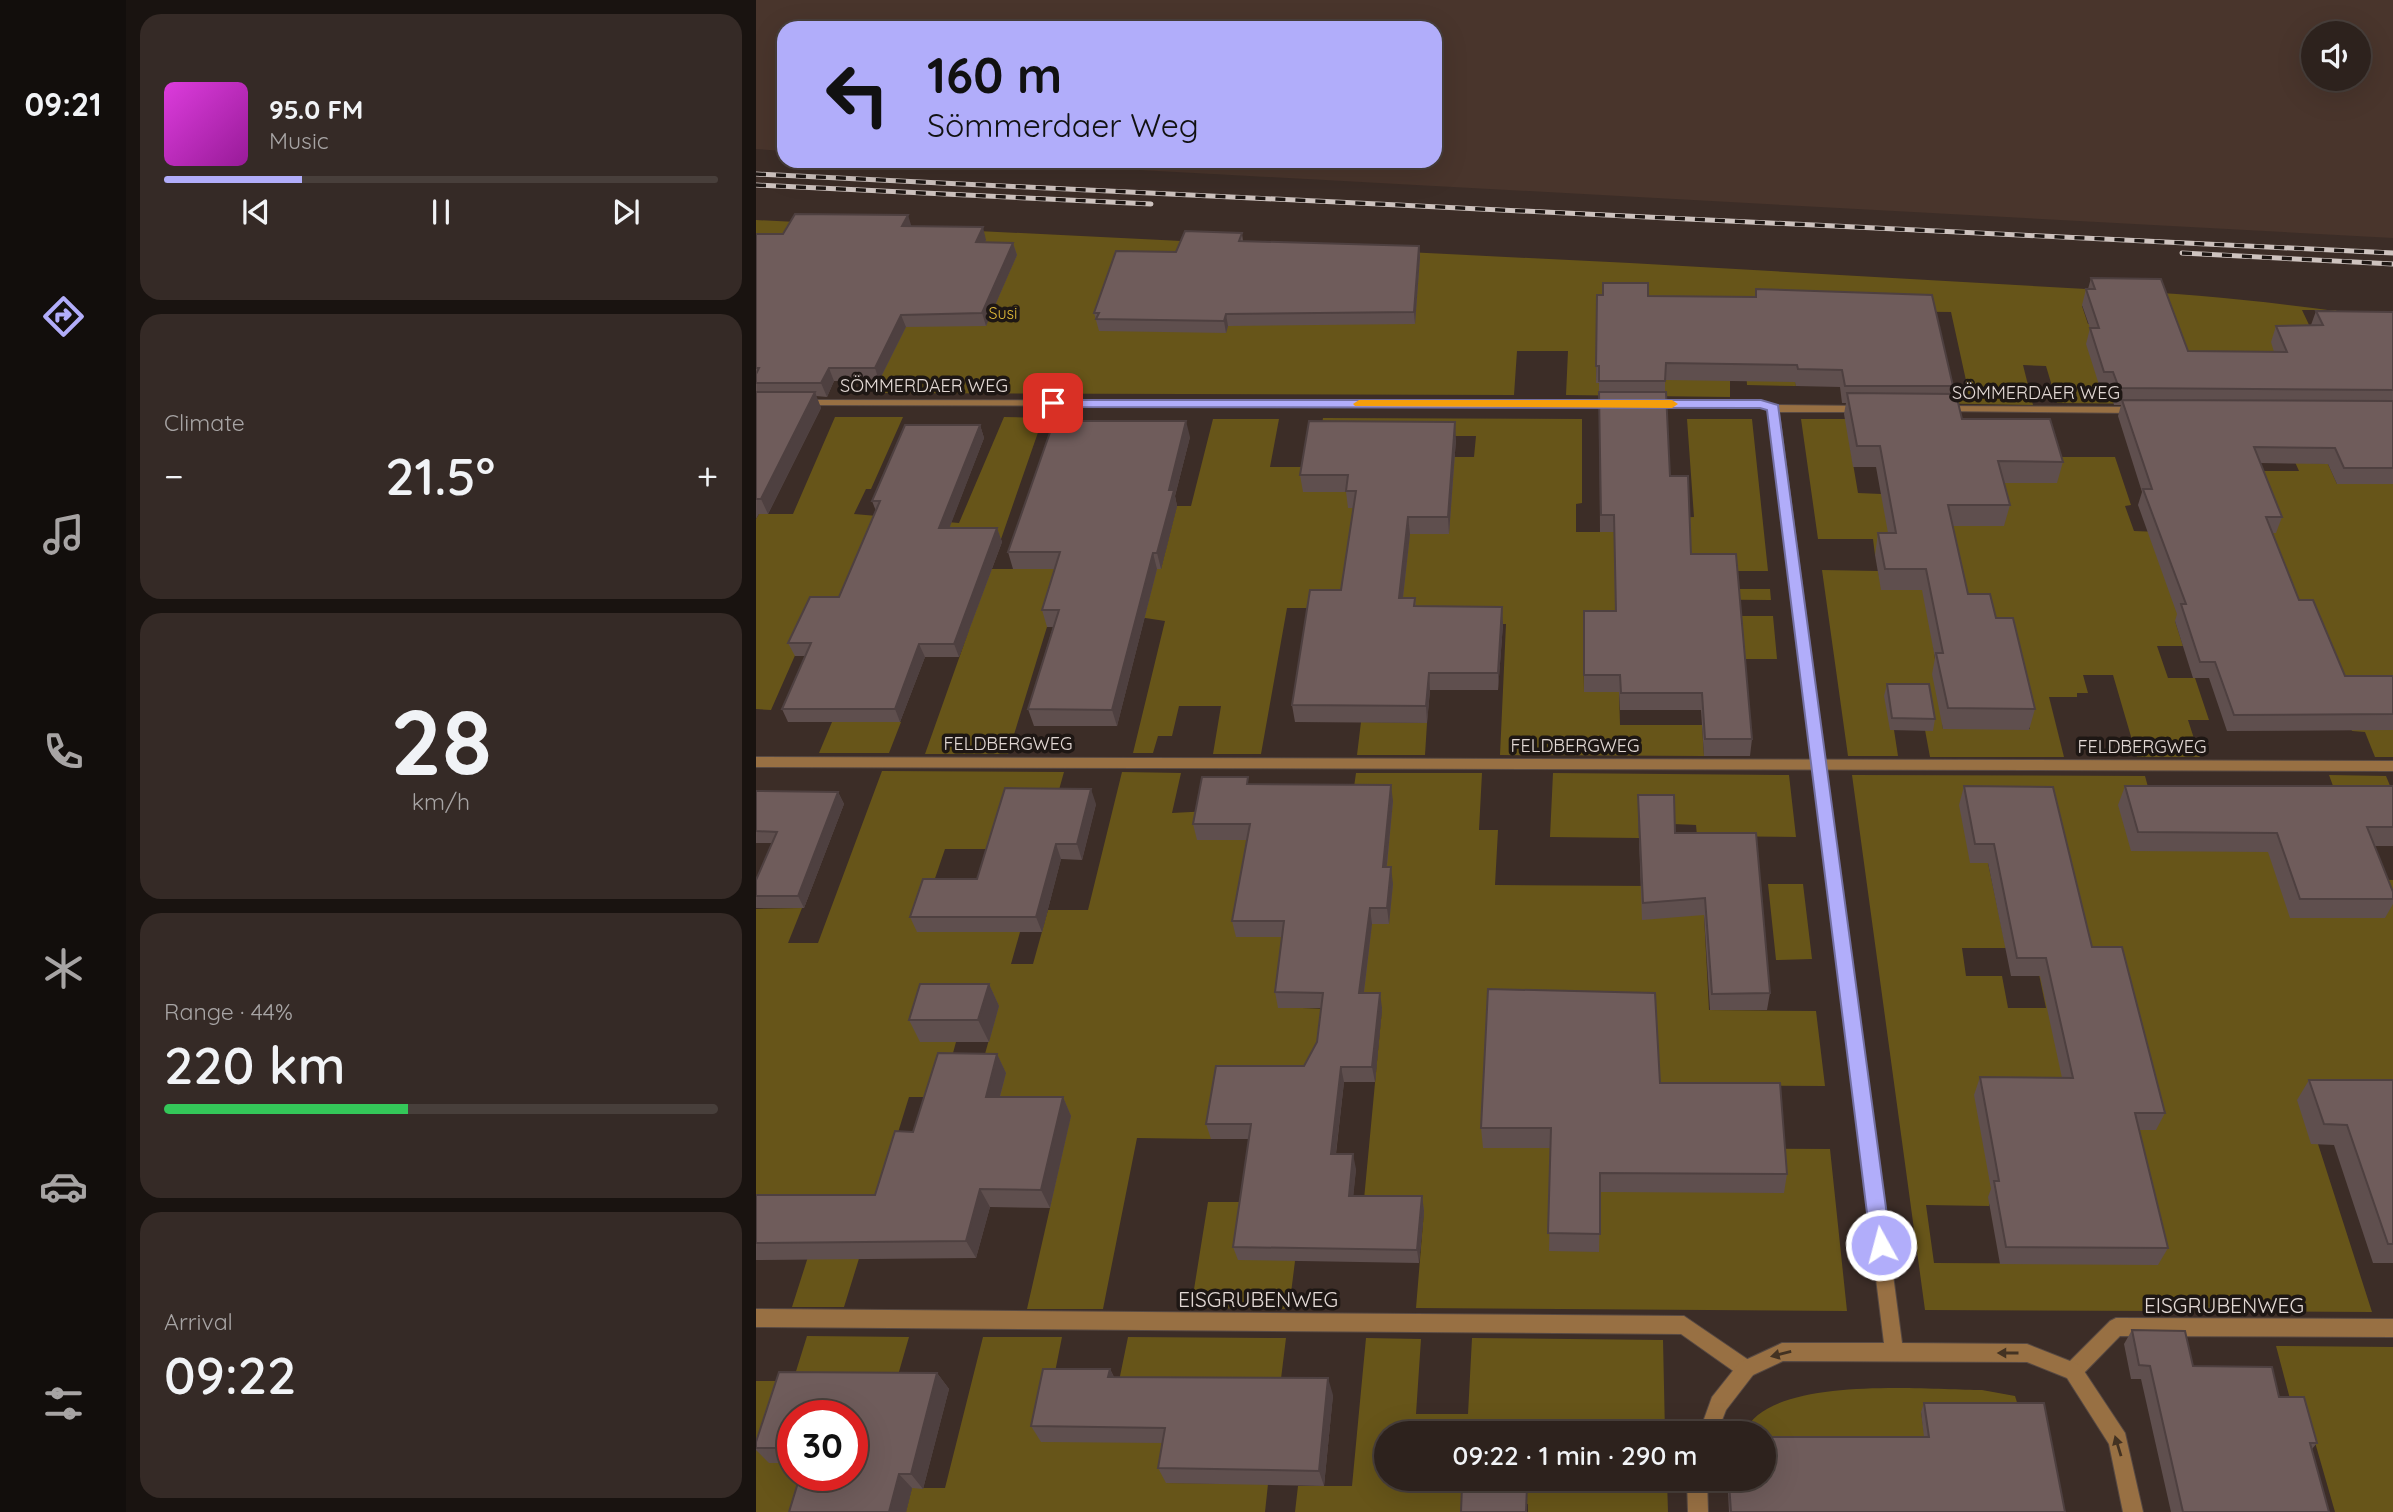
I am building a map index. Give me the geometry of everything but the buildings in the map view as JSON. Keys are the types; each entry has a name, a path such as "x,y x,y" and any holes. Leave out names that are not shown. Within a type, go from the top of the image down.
{"street":[{"name":"SÖMMERDAER WEG","path":"784,402 1625,404"},
{"path":"1639,404 1761,404 1773,408 1879,409"},
{"path":"1773,408 1894,1352"},
{"name":"SÖMMERDAER WEG","path":"1934,409 2143,410"},
{"name":"FELDBERGWEG","path":"756,762 2393,766"},
{"name":"EISGRUBENWEG","path":"756,1318 1684,1325 1746,1368"},
{"name":"EISGRUBENWEG","path":"2073,1371 2116,1327 2393,1328"},
{"path":"1712,1421 1719,1404 1746,1368 1782,1352 2027,1353 2073,1371 2118,1440 2133,1512"},
{"path":"1697,1491 1698,1512"}],"shaded area":[{"path":"756,0 2393,0 2393,238 1103,168 1442,168 1442,21 777,21 777,150 756,149"}],"green space":[{"name":"Susi","path":"756,220 1630,263 2086,289 2090,305 2082,306 2088,324 2103,324 2142,385 2148,404 2057,403 2046,366 2023,365 2033,405 1916,403 1912,385 1967,385 1951,312 1863,311 1790,336 1796,386 1747,385 1745,354 1730,381 1730,397 1566,395 1568,351 1517,351 1514,395 873,393 879,381 756,320","holes":["1597,312 1665,360 1665,384 1596,383"]},
{"path":"2109,290 2216,297 2329,310 2302,310 2337,384 2244,404"},
{"path":"2337,311 2357,314 2393,319 2361,361"},
{"path":"835,417 903,417 871,489 866,489 854,514 959,523 1004,417 1043,418 1000,542 966,569 1014,569 1045,475 1110,569 1161,569 1177,506 1191,506 1213,419 1279,419 1270,467 1314,467 1323,418 1582,419 1582,503 1576,504 1576,532 1614,532 1656,518 1694,517 1687,419 1752,419 1768,571 1717,571 1718,589 1770,589 1771,600 1634,599 1634,628 1583,628 1584,692 1619,692 1620,725 1702,725 1704,756 1500,755 1506,624 1450,624 1344,608 1287,608 1261,754 1213,754 1221,706 1179,706 1172,736 1158,736 1153,753 1133,753 1165,621 1054,604 1008,754 925,754 969,630 815,610 771,710 756,709 756,519 759,514 793,514","holes":["1453,436 1476,436 1474,457 1451,457 1350,493"]},
{"path":"1801,419 1920,419 1849,440 1858,493 1881,494 1972,479 2049,457 2115,457 2131,505 2125,506 2134,531 2160,532 2250,471 2299,471 2276,420 2310,463 2328,464 2337,484 2393,484 2393,757 2375,757 2365,732 2352,731 2305,617 2175,621 2183,646 2157,646 2168,678 2195,678 2209,720 2188,720 2200,757 2137,757 2113,675 2083,675 2088,693 2077,693 2077,697 2049,697 2064,757 1930,757 1925,730 1894,730 1898,756 1848,756 1822,570 1878,571 1882,590 1927,590 1943,729 2030,729 2009,640 1875,555 1873,539 1818,539"},
{"path":"1739,616 1773,616 1777,659 1742,659"},
{"path":"832,722 901,722 889,753 819,753"},
{"path":"1361,722 1427,723 1425,755 1357,755"},
{"path":"882,771 1064,772 1055,804 998,849 945,849 917,931 1020,932 1011,964 1033,964 1048,910 1088,910 1122,772 1181,773 1172,813 1308,806 1236,936 1335,937 1278,1007 1326,1009 1359,923 1389,923 1352,801 1356,773 1482,773 1479,830 1498,830 1495,885 1650,886 1651,915 1704,915 1709,1010 1816,1011 1825,1086 1657,1085 1483,1147 1830,1149 1847,1311 1416,1308 1424,1211 1363,1210 1382,1009 1317,1081 1211,1139 1137,1138 1103,1309 1027,1309 1050,1208 995,1115 980,1072 998,1007 920,1042 956,1042 941,1097 909,1097 844,1307 792,1307 822,1213 756,1233 756,909 802,908 788,943 818,943"},
{"path":"1553,773 1789,775 1796,837 1697,836 1696,825 1673,824 1638,813 1639,838 1550,837"},
{"path":"1852,775 2145,776 2153,805 2303,864 2364,878 2393,880 2393,1105 2311,1144 2318,1144 2372,1312 1925,1310","holes":["2047,806 2033,946 2046,1008 2008,1008 2002,976 1966,976 1962,948 2006,948 1988,863 1970,863","2065,1095 2156,1130 2126,1130 2158,1264 1934,1263 1926,1205 1989,1206 2001,1157"]},
{"path":"2329,775 2386,776 2393,793 2340,805"},
{"path":"1768,884 1803,884 1812,959 1776,960"},
{"path":"1208,1202 1246,1202 1295,1261 1289,1309 1191,1308"},
{"path":"807,1336 909,1337 894,1389 793,1388 789,1400 777,1400 777,1440 770,1463 777,1463 777,1491 809,1491 829,1512 756,1512 756,1381 793,1381"},
{"path":"983,1337 1062,1337 1041,1442 1118,1386 1128,1337 1286,1338 1279,1395 1166,1483 1268,1484 1265,1512 906,1512 912,1488 945,1488"},
{"path":"1366,1338 1421,1339 1416,1414 1468,1414 1472,1338 1663,1340 1665,1421 1374,1421 1374,1491 1667,1491 1668,1512 1528,1512 1528,1504 1464,1512 1295,1512 1298,1486 1352,1486"},
{"path":"2276,1346 2393,1347 2393,1512 2335,1512 2306,1411 2293,1410"},
{"path":"1889,1388 1982,1390 2015,1396 2020,1412 1921,1412 1926,1446 1776,1446 1776,1421 1753,1421 1759,1414 1784,1401 1815,1393"}],"railway":[{"path":"756,174 2393,253"},
{"path":"756,185 1151,204"},
{"path":"2182,253 2393,264"}],"slow traffic":[{"path":"1359,404 1672,404"}],"route":[{"path":"1053,403 1761,404 1773,408 1881,1245"}]}
